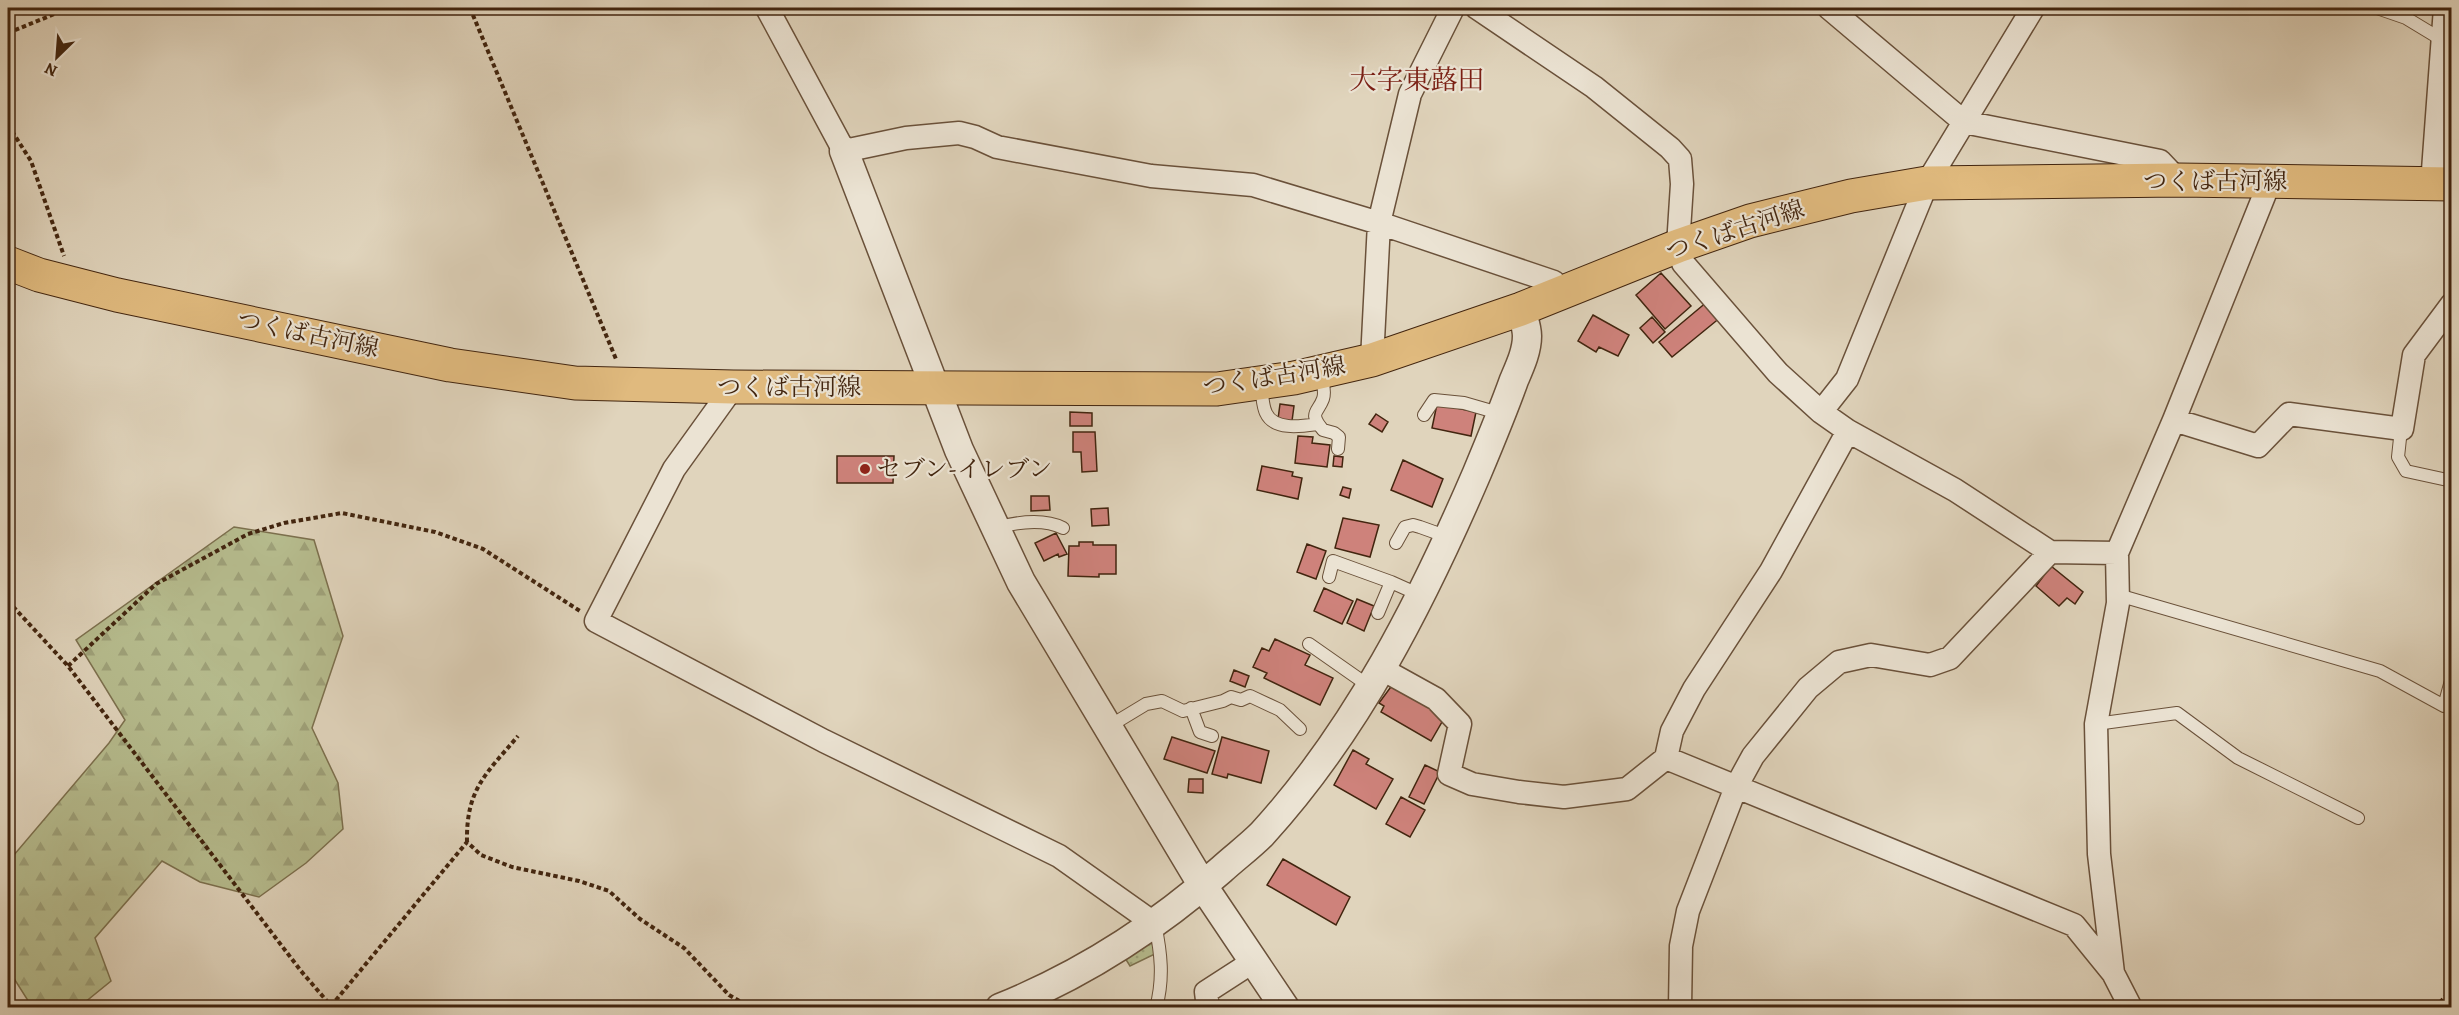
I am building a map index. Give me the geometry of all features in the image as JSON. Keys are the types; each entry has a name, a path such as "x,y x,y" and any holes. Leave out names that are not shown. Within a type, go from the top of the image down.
{"main road":[{"name":"つくば古河線","path":"8,263 69,283 117,295 450,365 575,383 733,387 1217,389 1320,372 1372,360 1521,309 1678,246 1761,218 1851,196 1927,183 2178,180 2441,184"}],"street":[{"path":"767,8 844,151 959,450 1021,582 1203,886 1285,1008"},
{"path":"1372,360 1378,223 1410,94 1453,8"},
{"path":"1477,8 1594,87 1670,148 1680,159 1682,184 1678,246 1683,263 1778,373 1821,412 1848,431 1955,490 2050,552 2117,553"},
{"path":"1829,8 1964,122 2160,161 2178,180"},
{"path":"1821,412 1847,379 1887,286 1927,183 2033,8"},
{"path":"2441,184 2447,41 2445,8"},
{"path":"844,151 906,138 959,133 997,147 1151,176 1253,185 1533,274 1554,282 1561,294"},
{"path":"2114,973 2099,854 2096,724 2118,595 2117,553 2174,420 2270,181"},
{"path":"2174,420 2258,446 2289,414 2403,429 2414,355 2451,304"},
{"path":"1000,1008 1030,996 1091,964 1155,924 1203,886 1268,826 1302,785 1347,723 1412,616 1502,414 1526,344 1527,334 1521,309"},
{"path":"733,387 674,469 596,621 824,741 1059,856 1155,924"},
{"path":"1375,677 1436,699 1460,724 1449,774 1472,784 1564,797 1628,789 1666,758 1672,731 1694,689 1771,571 1848,431"},
{"path":"1680,1008 1681,946 1688,911 1736,787 1753,756 1808,688 1839,662 1872,655 1930,665 1950,658 2050,552"},
{"path":"1666,758 2074,925 2114,973 2131,1008"},
{"path":"1208,1008 1206,992 1254,961"}],"lane":[{"path":"2378,8 2406,18 2447,41"},
{"path":"1320,372 1324,388 1323,399 1316,408 1315,415 1323,430 1339,437 1338,449"},
{"path":"1259,383 1266,415 1273,421 1301,427 1318,424"},
{"path":"1424,415 1434,400 1464,402 1502,414"},
{"path":"2401,429 2398,457 2406,471 2451,481"},
{"path":"995,528 1013,523 1048,522 1063,528"},
{"path":"1396,543 1405,527 1413,525 1448,537"},
{"path":"1329,577 1333,561 1391,582 1421,596"},
{"path":"1378,613 1391,582"},
{"path":"2118,595 2380,671 2444,706 2451,678"},
{"path":"1309,644 1375,677"},
{"path":"1108,727 1146,704 1161,700 1183,711 1231,697 1241,700 1250,696 1280,710 1300,729"},
{"path":"1191,708 1200,732 1212,736"},
{"path":"2096,724 2177,713 2238,758 2358,818"},
{"path":"1155,924 1161,957 1161,988 1156,1008"}],"path":[{"path":"8,33 69,8"},
{"path":"470,8 626,384"},
{"path":"8,125 32,161 68,266 69,283"},
{"path":"68,666 156,584 248,534 284,523 342,513 435,532 483,549 596,621"},
{"path":"8,601 68,666 301,971 332,1007 467,842 466,817 478,784 518,736"},
{"path":"467,842 481,855 512,867 579,881 609,891 640,919 684,948 729,995 752,1008"},
{"path":"2435,1008 2451,989"}],"green space":[{"path":"234,527 314,540 343,636 312,728 338,783 343,829 306,863 259,897 200,882 162,861 95,938 111,981 79,1007 32,1007 8,969 8,862 109,743 125,720 76,640"},
{"path":"1151,942 1157,953 1130,966 1125,958"}],"building":[{"path":"1661,273 1691,306 1665,329 1636,295"},
{"path":"1708,301 1721,317 1672,357 1659,342"},
{"path":"1593,315 1629,335 1618,356 1599,347 1596,352 1578,341"},
{"path":"1652,317 1665,332 1653,343 1640,328"},
{"path":"1280,404 1294,406 1292,421 1278,419"},
{"path":"1437,404 1476,412 1471,436 1432,428"},
{"path":"1070,412 1092,413 1092,426 1070,426"},
{"path":"1376,414 1388,422 1382,432 1369,424"},
{"path":"1073,432 1095,432 1097,471 1082,472 1081,452 1073,452"},
{"path":"1298,436 1313,437 1312,443 1330,445 1327,467 1295,463"},
{"name":"セブン-イレブン","path":"837,456 894,456 893,483 837,483"},
{"path":"1334,456 1343,457 1342,467 1333,466"},
{"path":"1403,460 1443,479 1432,507 1391,490"},
{"path":"1262,466 1293,472 1292,476 1302,478 1298,499 1257,490"},
{"path":"1343,487 1351,489 1349,498 1340,495"},
{"path":"1031,496 1049,496 1050,510 1031,511"},
{"path":"1108,508 1109,525 1092,526 1091,509"},
{"path":"1343,518 1379,525 1370,557 1335,548"},
{"path":"1056,533 1067,554 1059,557 1058,554 1044,561 1035,543"},
{"path":"1079,542 1093,542 1093,545 1116,545 1116,574 1099,574 1099,577 1068,576 1069,546 1079,546"},
{"path":"1307,544 1326,551 1316,579 1297,572"},
{"path":"2051,566 2083,592 2075,604 2067,598 2059,606 2036,586"},
{"path":"1324,588 1353,601 1342,624 1314,611"},
{"path":"1357,599 1374,606 1364,631 1347,623"},
{"path":"1275,639 1310,655 1305,665 1333,678 1320,705 1264,678 1267,673 1253,667 1262,648 1269,651"},
{"path":"1234,670 1249,676 1245,687 1230,681"},
{"path":"1393,684 1446,715 1431,741 1381,712 1384,706 1379,703"},
{"path":"1172,737 1215,751 1207,773 1164,759"},
{"path":"1222,737 1269,751 1261,783 1228,774 1227,778 1212,774"},
{"path":"1353,750 1369,759 1366,764 1393,779 1376,809 1334,785"},
{"path":"1425,765 1440,772 1424,804 1409,797"},
{"path":"1189,779 1203,779 1203,793 1188,792"},
{"path":"1401,797 1425,810 1410,837 1386,824"},
{"path":"1283,859 1350,897 1336,925 1267,885"}],"place":[{"name":"セブン-イレブン","path":"865,469"}],"district":[{"name":"大字東蕗田","path":"1417,80"}]}
